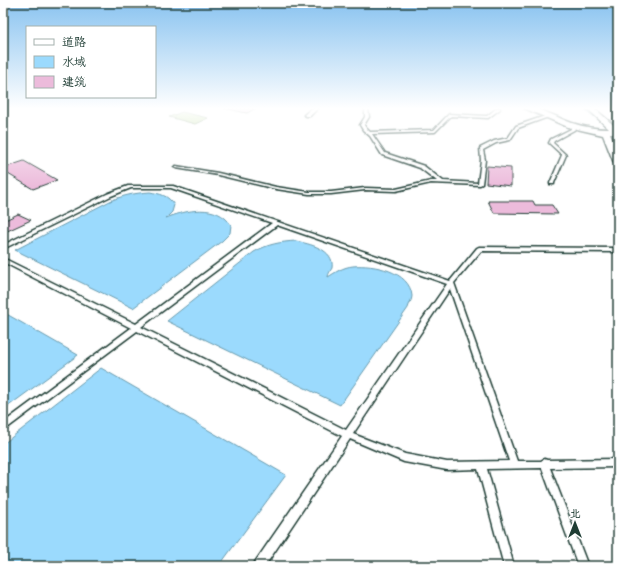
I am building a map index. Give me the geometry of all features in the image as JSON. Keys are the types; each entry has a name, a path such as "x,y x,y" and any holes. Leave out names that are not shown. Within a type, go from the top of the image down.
{"street":[{"path":"607,135 618,163"}],"lane":[{"path":"371,135 382,154 422,167 441,182"},
{"path":"176,167 218,174 276,188 309,193 331,193 365,189 396,190 420,184 441,182 480,184 483,160 481,149 495,142 509,139 512,135"},
{"path":"552,183 564,155 551,143 552,140 563,135"},
{"path":"3,247 109,195 130,187 171,187 451,283"},
{"path":"3,427 276,223"},
{"path":"259,566 451,283 478,249 618,250"},
{"path":"3,260 348,435 404,458 448,466 544,463 618,463"},
{"path":"451,283 514,464"},
{"path":"544,463 583,566"},
{"path":"481,465 509,566"}],"water":[{"path":"150,192 166,197 174,205 172,212 166,218 192,211 210,211 225,218 231,225 230,233 222,241 133,308 15,250 110,201 120,197"},
{"path":"296,241 320,248 329,256 332,262 332,268 328,277 346,267 370,266 398,275 405,280 410,287 412,299 408,308 340,405 167,321 254,252 274,244"},
{"path":"3,312 78,355 3,410"},
{"path":"101,368 286,475 219,566 3,566 3,444"}],"building":[{"path":"24,161 57,180 33,189 3,171 3,168"},
{"path":"487,166 511,168 511,186 486,183"},
{"path":"488,201 533,201 535,205 552,205 558,214 494,213"},
{"path":"18,214 31,220 3,233 3,221"}],"waterway":[{"path":"612,135 618,141"}]}
